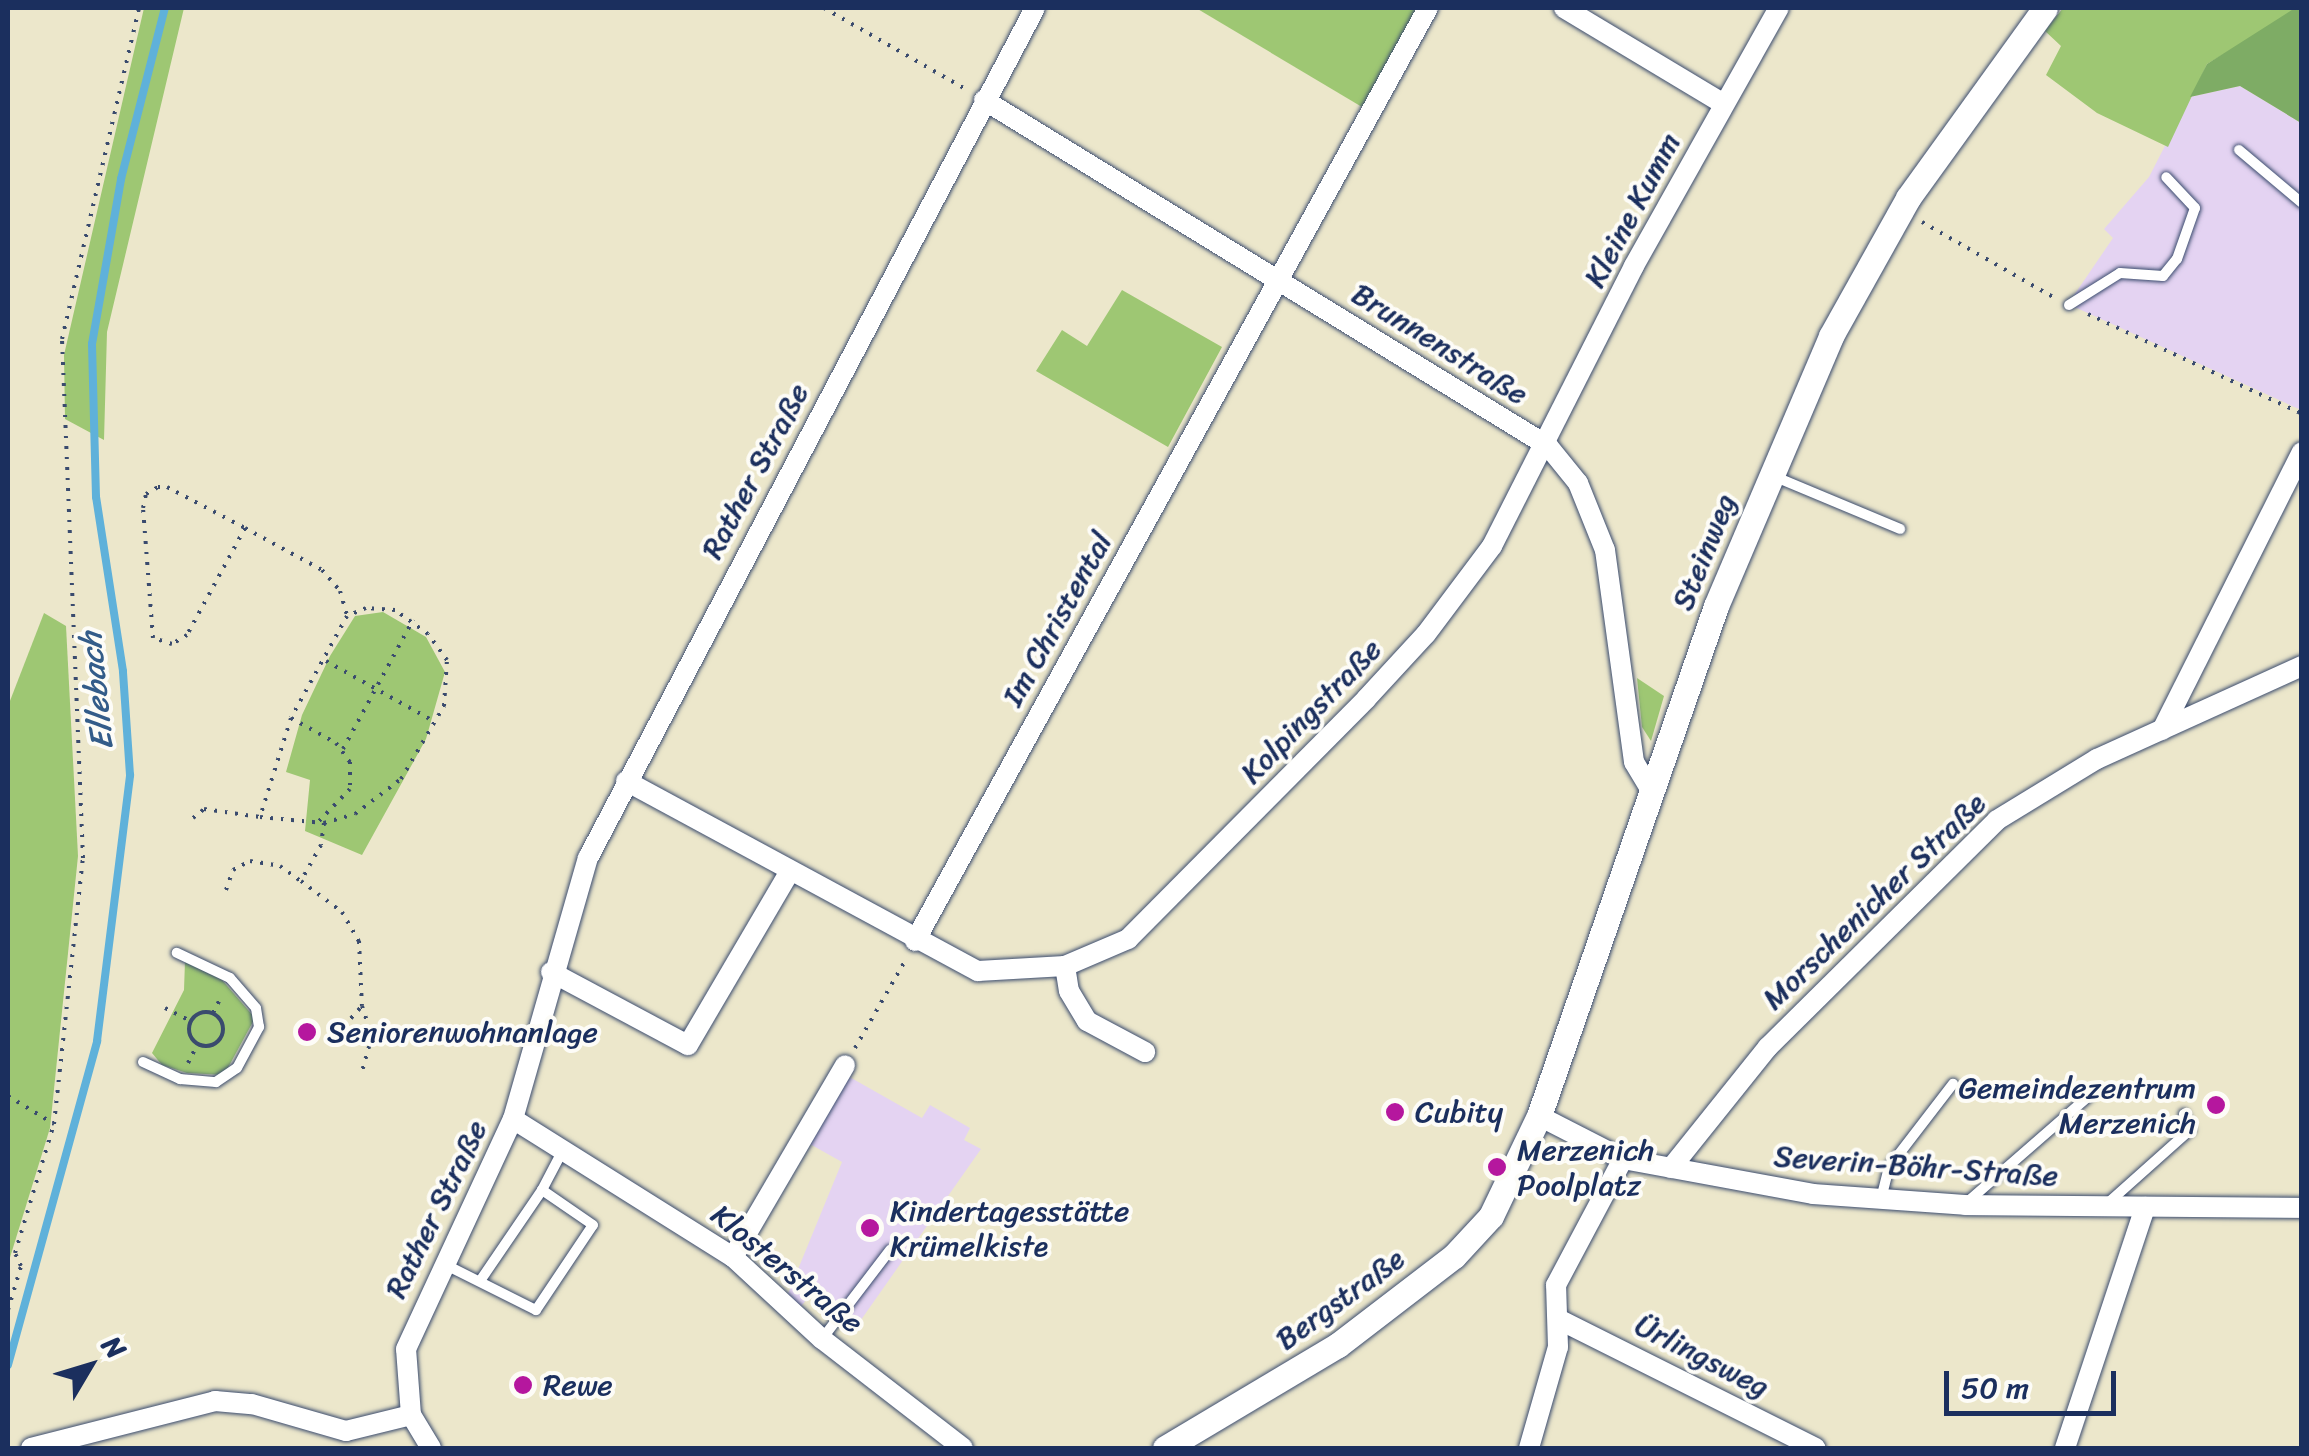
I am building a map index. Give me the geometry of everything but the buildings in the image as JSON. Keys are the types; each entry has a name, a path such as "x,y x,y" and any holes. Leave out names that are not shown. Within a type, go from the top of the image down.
{"street":[{"name":"Rather Straße","path":"411,1416 406,1349 513,1119 551,972 588,858 984,100 1036,8"},
{"name":"Im Christental","path":"916,941 1428,8"},
{"path":"1564,8 1722,103"},
{"name":"Kleine Kumm","path":"1548,446 1722,103 1779,8"},
{"name":"Steinweg","path":"1520,1167 1652,792 1770,475 1831,336 1901,210 2045,8"},
{"name":"Brunnenstraße","path":"984,100 1548,446 1578,483 1605,550 1634,762 1652,792"},
{"name":"Kolpingstraße","path":"626,781 916,941 978,970 1065,966 1128,939 1149,921 1366,699 1483,559 1548,446"},
{"path":"2162,730 2302,452"},
{"name":"Morschenicher Straße","path":"1672,1168 1768,1047 1997,820 2047,785 2302,666"},
{"path":"551,972 688,1045 790,871"},
{"path":"1065,966 1069,991 1087,1020 1145,1052"},
{"path":"734,1256 846,1065"},
{"name":"Severin-Böhr-Straße","path":"1539,1116 1623,1158 1796,1192 1964,1205 2302,1208"},
{"name":"Klosterstraße","path":"513,1119 734,1256 822,1339 963,1448"},
{"path":"1529,1448 1558,1347 1556,1285 1623,1158"},
{"name":"Bergstraße","path":"1166,1448 1338,1344 1454,1256 1491,1216 1520,1167"},
{"path":"2065,1448 2145,1208"},
{"name":"Ürlingsweg","path":"1558,1319 1816,1448"},
{"path":"30,1448 215,1401 252,1404 346,1431 411,1416 431,1448"}],"lane":[{"path":"2239,150 2302,203"},
{"path":"2069,305 2120,273 2163,276 2176,259 2195,208 2166,177"},
{"path":"1770,475 1900,529"},
{"path":"143,1062 180,1079 216,1082 237,1068 259,1027 256,1008 230,978 177,952"},
{"path":"1881,1199 1889,1167 1953,1084"},
{"path":"1964,1205 2089,1096"},
{"path":"2103,1207 2192,1127 2184,1114"},
{"path":"480,1281 542,1190 563,1150"},
{"path":"443,1264 536,1310 593,1224 542,1190"},
{"path":"822,1339 890,1250"}],"path":[{"path":"8,1310 20,1266 16,1254 54,1124 83,858 78,615 60,358 139,8"},
{"path":"824,8 984,100"},
{"path":"1901,210 2069,305 2302,414"},
{"path":"245,528 186,635 172,644 153,638 146,494 167,487 245,528 333,578 348,616"},
{"path":"194,818 204,810 314,824 324,823 354,814 402,780 437,722 450,672 441,649 413,620 385,608 348,616 291,718 260,817"},
{"path":"314,824 350,789 344,749 378,694 413,620"},
{"path":"326,661 378,694 437,722"},
{"path":"291,718 344,749"},
{"path":"302,881 322,845 324,823"},
{"path":"226,890 233,870 250,861 280,866 351,923 364,962 362,1006 372,1036 361,1075"},
{"path":"846,1065 916,941"},
{"path":"344,1026 362,1006"},
{"path":"165,1008 190,1022 197,1045 220,1038 222,1024 213,1014 198,1013 190,1022"},
{"path":"8,1096 54,1124"}],"shaded area":[{"path":"2240,86 2301,123 2301,410 2068,304 2113,238 2104,229 2149,177 2190,97"},
{"name":"Kindertagesstätte Krümelkiste","path":"846,1075 922,1118 930,1105 970,1128 964,1140 981,1149 856,1327 810,1295 799,1309 787,1296 842,1162 808,1143"}],"green space":[{"path":"144,8 184,8 107,332 104,440 65,419 64,355"},
{"path":"1196,8 1418,8 1362,107"},
{"path":"2063,8 2301,8 2207,64 2168,147 2097,113 2046,75 2061,46 2045,31"},
{"path":"2295,8 2301,8 2301,123 2240,86 2190,97 2207,64"},
{"path":"1122,290 1222,347 1168,447 1036,371 1062,330 1087,346"},
{"path":"383,612 426,637 445,672 426,739 362,855 305,831 310,780 286,772 302,715 330,656 355,616"},
{"path":"44,613 66,626 78,856 50,1128 8,1264 8,706"},
{"path":"1637,678 1664,696 1651,741 1642,727"},
{"path":"185,961 222,980 255,1018 224,1075 187,1073 162,1065 152,1053 184,990"}],"waterway":[{"name":"Ellebach","path":"8,1365 97,1041 130,775 123,671 96,497 92,344 121,179 165,8"}],"place":[{"name":"Seniorenwohnanlage","path":"307,1032"},
{"name":"Gemeindezentrum Merzenich","path":"2216,1105"},
{"name":"Cubity","path":"1395,1112"},
{"name":"Merzenich Poolplatz","path":"1497,1167"},
{"name":"Kindertagesstätte Krümelkiste","path":"870,1228"},
{"name":"Rewe","path":"523,1385"}]}
